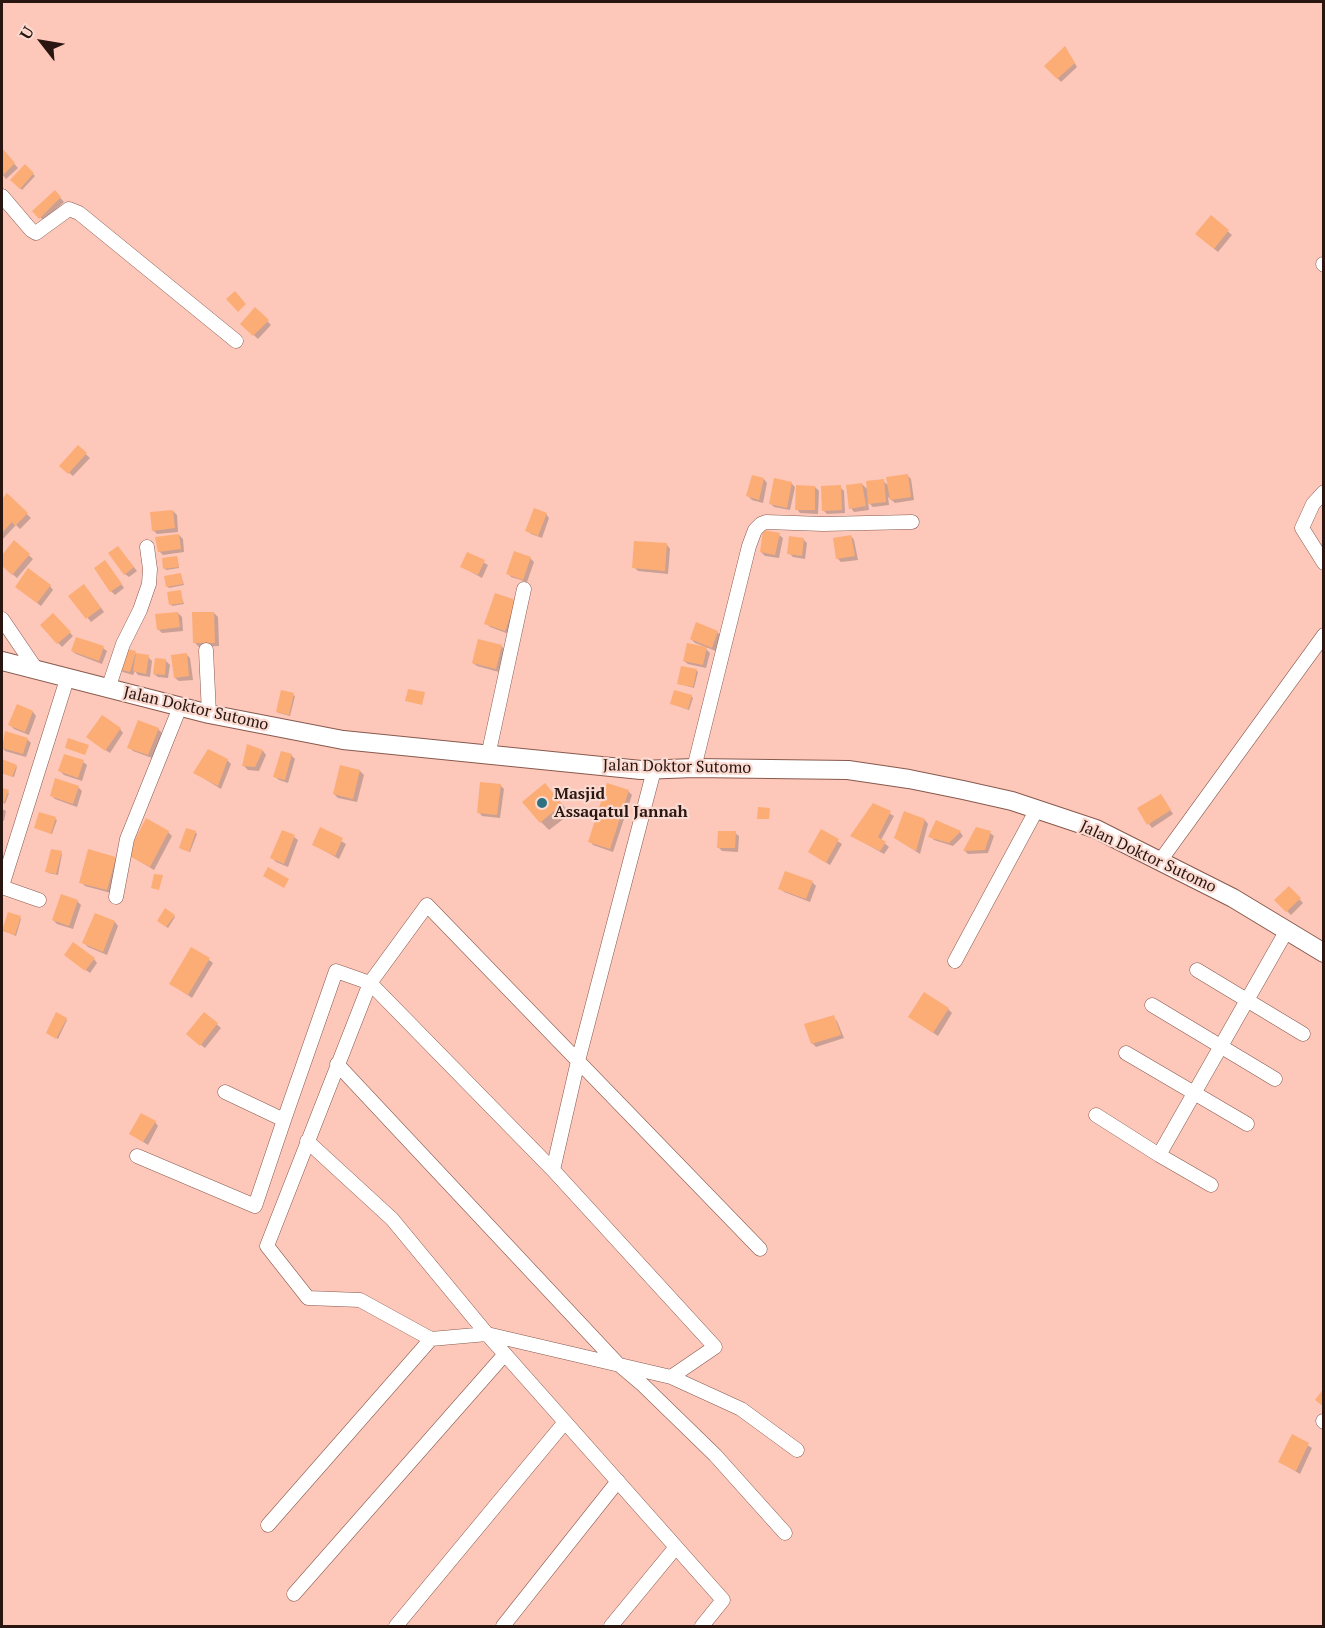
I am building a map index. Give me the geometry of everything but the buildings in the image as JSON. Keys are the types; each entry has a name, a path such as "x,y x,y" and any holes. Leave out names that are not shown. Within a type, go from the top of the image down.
{"street":[{"path":"2,196 36,233 69,209 79,213 236,341"},
{"path":"1323,492 1313,504 1302,528 1323,563"},
{"path":"694,768 749,546 755,530 766,522 823,524 912,522"},
{"path":"108,689 123,644 140,610 149,584 150,569 147,547"},
{"path":"488,756 524,589"},
{"path":"2,619 36,669"},
{"path":"1160,861 1323,635"},
{"path":"206,650 209,714"},
{"name":"Jalan Doktor Sutomo","path":"2,662 209,714 343,740 488,756 654,770 694,768 848,770 952,787 1037,809 1096,829 1233,898 1323,953"},
{"path":"39,900 2,886 67,679"},
{"path":"116,897 127,839 180,707"},
{"path":"553,1170 578,1061 654,770"},
{"path":"955,961 1037,809"},
{"path":"760,1249 427,905 370,983 267,1246 308,1298 360,1300 431,1339 487,1334 671,1377 741,1408 797,1450"},
{"path":"1160,1155 1287,930"},
{"path":"137,1156 255,1206 336,970 370,983 553,1170 715,1347 671,1377"},
{"path":"1197,970 1303,1034"},
{"path":"1152,1005 1275,1079"},
{"path":"1126,1053 1194,1095 1247,1124"},
{"path":"337,1064 617,1363 715,1455 785,1533"},
{"path":"225,1092 284,1120"},
{"path":"1096,1115 1211,1185"},
{"path":"307,1141 392,1219 487,1334 723,1600 702,1626"},
{"path":"268,1526 431,1339"},
{"path":"294,1594 505,1354"},
{"path":"396,1626 565,1422"},
{"path":"503,1626 618,1482"},
{"path":"611,1626 676,1547"}],"place":[{"name":"Masjid Assaqatul Jannah","path":"542,803"}]}
